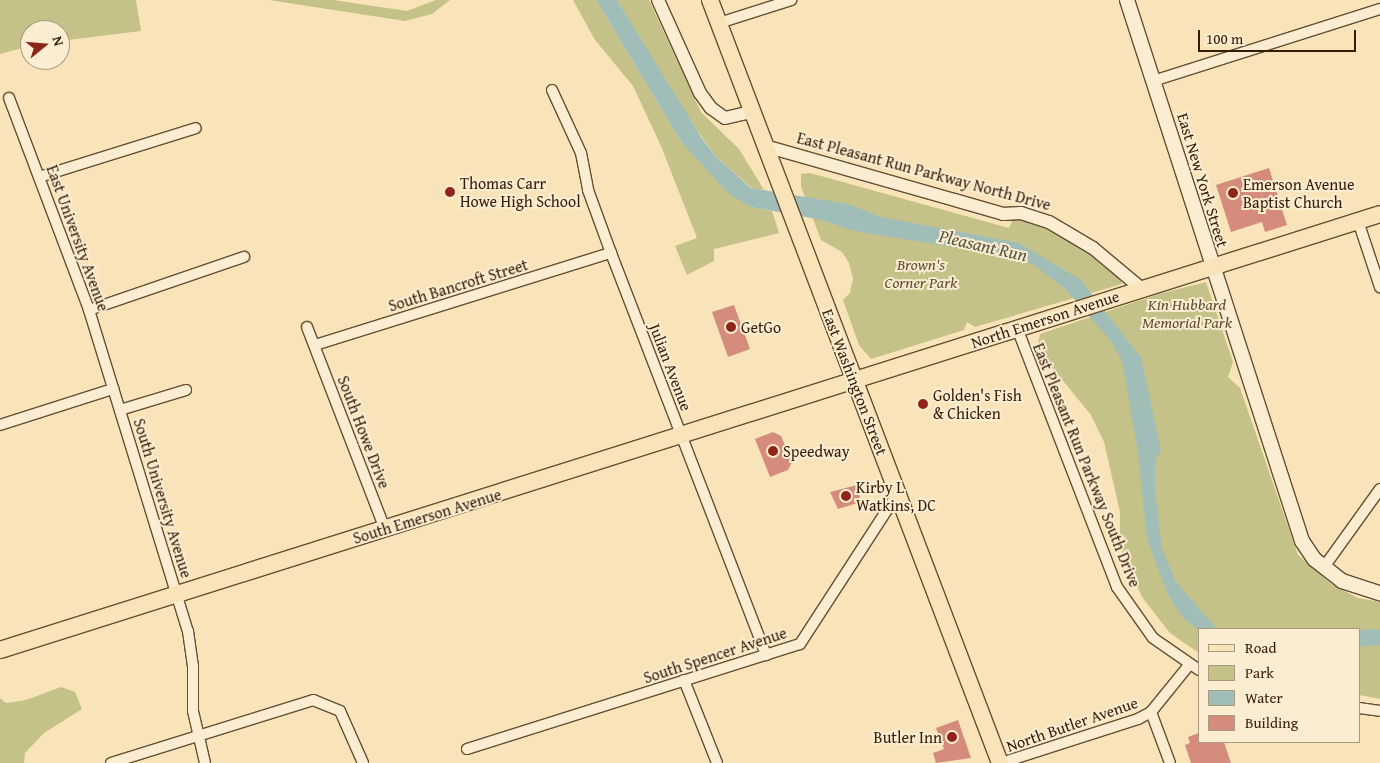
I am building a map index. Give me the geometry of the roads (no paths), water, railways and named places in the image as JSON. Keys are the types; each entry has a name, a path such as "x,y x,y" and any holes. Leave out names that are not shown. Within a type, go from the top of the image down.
{"main road":[{"name":"East Washington Street","path":"710,0 1001,763"},
{"name":"East New York Street","path":"1127,0 1298,531 1308,552 1324,567"},
{"name":"North Emerson Avenue","path":"854,381 1380,214"},
{"name":"South Emerson Avenue","path":"0,650 854,381"},
{"path":"1324,567 1350,585 1380,593"}],"street":[{"path":"658,0 700,93 711,108 725,118 752,112"},
{"path":"719,24 791,0"},
{"path":"1153,81 1380,9"},
{"name":"Julian Avenue","path":"552,90 581,153 588,190 611,253 766,654"},
{"name":"East University Avenue","path":"10,98 89,310 120,410"},
{"path":"39,177 196,128"},
{"name":"East Pleasant Run Parkway North Drive","path":"765,146 1004,214 1021,213 1049,222 1093,248 1142,289"},
{"path":"1358,221 1380,287"},
{"name":"South Bancroft Street","path":"314,345 611,253"},
{"path":"89,310 244,257"},
{"name":"South Howe Drive","path":"307,327 385,529"},
{"name":"East Pleasant Run Parkway South Drive","path":"1017,328 1116,587 1144,628 1189,665 1198,670"},
{"path":"0,425 114,389"},
{"path":"120,410 186,390"},
{"name":"South University Avenue","path":"120,410 176,594"},
{"path":"1324,567 1380,489"},
{"name":"South Spencer Avenue","path":"467,749 800,644 898,493"},
{"path":"176,594 191,645 198,735 205,763"},
{"name":"North Butler Avenue","path":"1001,763 1151,712 1189,665"},
{"path":"684,680 717,763"},
{"path":"111,763 304,700 323,701 346,718 363,763"},
{"path":"1360,708 1380,711"},
{"path":"1151,712 1170,763"}],"water":[{"name":"Pleasant Run","path":"596,0 617,0 701,137 716,157 751,188 848,204 881,217 1019,243 1081,280 1141,358 1161,450 1155,461 1155,490 1162,549 1176,582 1216,628 1198,629 1183,618 1168,595 1147,539 1138,452 1122,361 1111,341 1064,288 1034,265 1013,257 854,231 822,220 751,207 730,195 681,142"},
{"path":"1380,630 1380,645 1360,647 1360,631"}],"place":[{"name":"Thomas Carr Howe High School","path":"450,192"},
{"name":"Emerson Avenue Baptist Church","path":"1233,193"},
{"name":"GetGo","path":"731,327"},
{"name":"Golden's Fish & Chicken","path":"923,404"},
{"name":"Speedway","path":"773,451"},
{"name":"Kirby L Watkins, DC","path":"846,496"},
{"name":"Butler Inn","path":"952,737"}],"park label":[{"name":"Brown's Corner Park","path":"921,273"},
{"name":"Kin Hubbard Memorial Park","path":"1187,313"}]}
